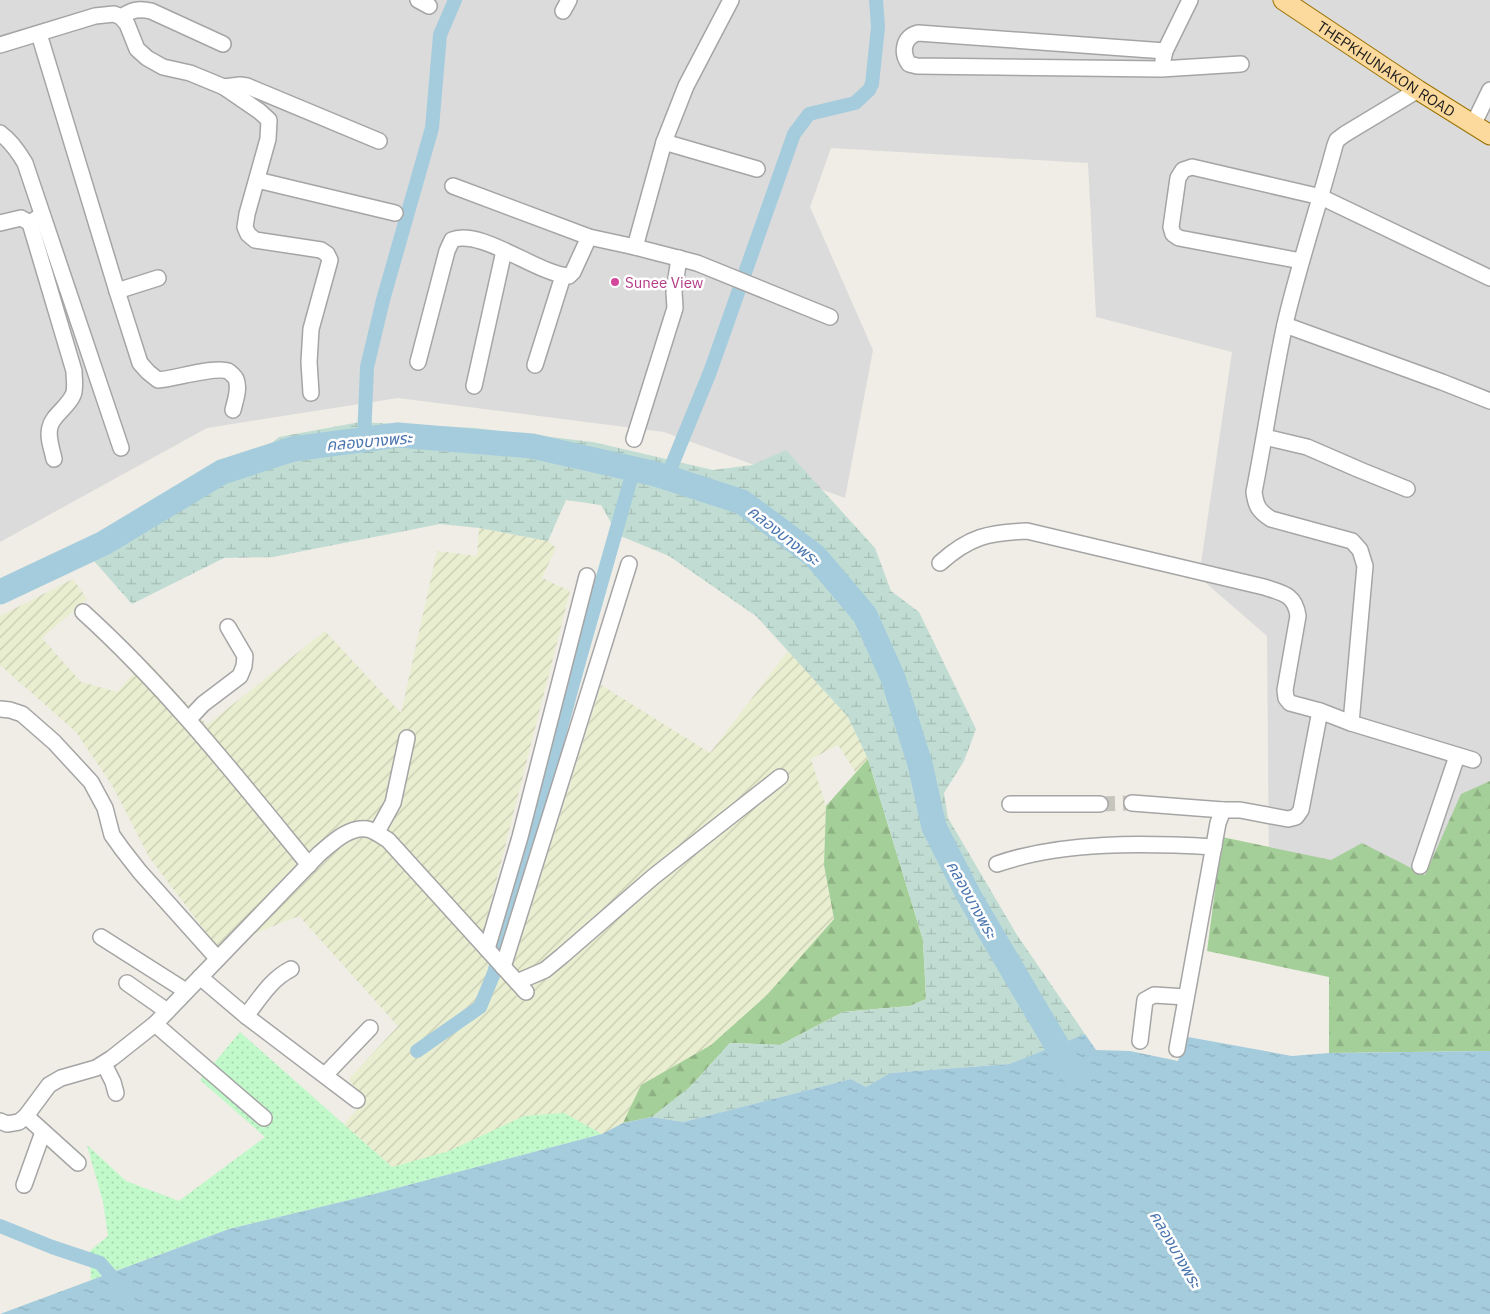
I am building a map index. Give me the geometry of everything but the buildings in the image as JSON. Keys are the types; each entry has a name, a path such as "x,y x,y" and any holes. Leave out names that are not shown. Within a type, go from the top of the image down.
{"main road":[{"name":"THEPKHUNAKON ROAD","path":"1283,0 1418,90 1490,135"}],"street":[{"path":"635,247 664,142 686,86 730,0"},
{"path":"1161,69 1165,51 1190,0"},
{"path":"121,16 134,9 140,8 151,11 223,44"},
{"path":"0,45 94,16 114,14 121,16 127,24 137,49 147,58 163,66 190,73 224,87 259,111 268,120 268,138 247,214 245,227 248,234 255,240 321,250 327,254 330,260 312,330 309,362 311,393"},
{"path":"1165,51 918,33 910,35 906,40 905,59 909,64 917,66 1161,69 1241,64"},
{"path":"39,34 140,363 158,380 218,370 229,372 236,378 237,390 234,410"},
{"path":"224,87 247,86 379,141"},
{"path":"1352,723 1365,566 1360,550 1352,541 1271,520 1260,512 1255,503 1254,492 1285,326 1301,261 1335,145 1338,140 1418,90"},
{"path":"1473,125 1490,90"},
{"path":"0,133 18,151 24,163 74,371 74,394 50,426 49,436 54,459"},
{"path":"664,142 757,169"},
{"path":"1301,261 1180,238 1174,234 1171,227 1178,178 1183,170 1192,167 1321,197 1490,278"},
{"path":"257,180 395,213"},
{"path":"453,186 588,237 697,263 830,317"},
{"path":"0,223 21,218 36,219"},
{"path":"36,219 121,448"},
{"path":"418,362 447,251 452,240 460,237 471,238 563,276 569,276 573,272 588,237"},
{"path":"474,386 504,251"},
{"path":"634,439 676,308 674,292 679,258"},
{"path":"535,365 563,276"},
{"path":"117,291 158,278"},
{"path":"1285,326 1490,401"},
{"path":"1265,437 1307,447 1408,489"},
{"path":"940,563 956,549 976,538 997,532 1027,532 1264,587 1278,592 1291,598 1296,605 1298,616 1285,690 1286,698 1290,703 1473,760"},
{"path":"503,967 629,564"},
{"path":"487,949 520,837 587,576"},
{"path":"83,612 114,640 189,719 309,864"},
{"path":"189,719 203,704 240,676 245,656 228,627"},
{"path":"0,709 22,714 54,742 91,782 105,808 112,835 122,849 140,872 217,958"},
{"path":"1132,803 1240,810 1288,818 1296,817 1301,810 1320,711"},
{"path":"377,832 393,803 407,738"},
{"path":"1420,866 1457,756"},
{"path":"0,1121 7,1124 19,1122 26,1116 49,1086 61,1078 104,1064 154,1024 309,864 337,840 356,829 367,828 388,840 521,987 562,956 653,877 780,777"},
{"path":"1010,804 1100,804"},
{"path":"1176,1049 1218,823 1223,810"},
{"path":"996,864 1036,853 1083,848 1149,844 1214,847"},
{"path":"101,937 186,991"},
{"path":"246,1016 271,982 279,975 291,969"},
{"path":"200,977 246,1016 357,1100"},
{"path":"127,983 168,1011"},
{"path":"1140,1040 1145,1000 1154,995 1186,996"},
{"path":"154,1024 264,1118"},
{"path":"325,1075 370,1028"},
{"path":"104,1064 116,1093"},
{"path":"26,1116 78,1163"},
{"path":"24,1185 43,1132"}],"shaded area":[{"path":"0,0 1490,0 1490,893 1269,864 1267,636 1199,577 1232,352 1096,317 1088,163 831,148 810,207 873,350 845,498 664,432 398,398 207,428 0,542"}],"green space":[{"path":"360,422 475,428 593,442 713,470 752,465 786,450 875,548 891,591 919,612 976,729 964,761 944,793 948,818 1017,935 1085,1034 1009,1064 890,1073 866,1087 851,1079 683,1122 652,1117 690,1087 730,1043 780,1045 843,1012 910,1006 926,999 923,940 868,759 848,717 756,616 669,556 618,535 601,505 566,500 548,541 479,528 440,524 273,557 224,558 132,604 94,561 161,517 232,476 279,437"},
{"path":"479,528 548,541 556,548 542,578 570,591 482,937 515,959 601,685 710,753 788,651 848,717 868,759 856,773 838,745 811,759 826,806 824,865 834,919 767,995 711,1045 642,1085 623,1123 602,1134 564,1113 524,1116 449,1151 392,1167 344,1124 364,1101 349,1079 398,1026 299,916 218,948 149,857 112,785 76,732 0,665 0,616 73,579 87,599 42,638 81,682 117,692 146,660 207,725 325,631 401,713 437,551 477,556"},
{"path":"868,759 923,940 926,999 910,1006 843,1012 780,1045 730,1043 690,1087 652,1117 623,1123 641,1085 711,1045 767,995 834,919 824,865 826,806"},
{"path":"1490,781 1490,1051 1329,1053 1329,977 1207,951 1222,837 1331,860 1362,843 1425,875 1461,794"},
{"path":"240,1032 392,1167 449,1151 524,1116 564,1113 602,1134 374,1194 229,1229 91,1280 90,1251 108,1236 103,1202 87,1145 126,1181 179,1201 265,1137 200,1080"}],"water":[{"path":"1085,1034 1096,1050 1130,1051 1178,1061 1188,1037 1292,1056 1329,1053 1490,1051 1490,1314 0,1314 229,1229 374,1194 602,1134 623,1123 652,1117 683,1122 851,1079 866,1087 890,1073 1009,1064"}],"waterway":[{"path":"364,439 367,367 383,300 432,128 440,35 455,0"},
{"path":"667,477 710,372 794,134 809,114 855,103 869,90 872,84 878,27 876,0"},
{"name":"คลองบางพระ","path":"0,592 104,543 222,472 293,449 398,435 532,446 656,474 742,502 815,556 865,615 893,678 920,764 934,827 969,896 1073,1073"},
{"path":"417,1051 480,1007 494,973 634,468"},
{"path":"0,1226 52,1247 100,1263 121,1287 134,1314"}],"tunnel":[{"path":"1100,804 1132,803"}],"place":[{"name":"Sunee View","path":"615,282"}]}
